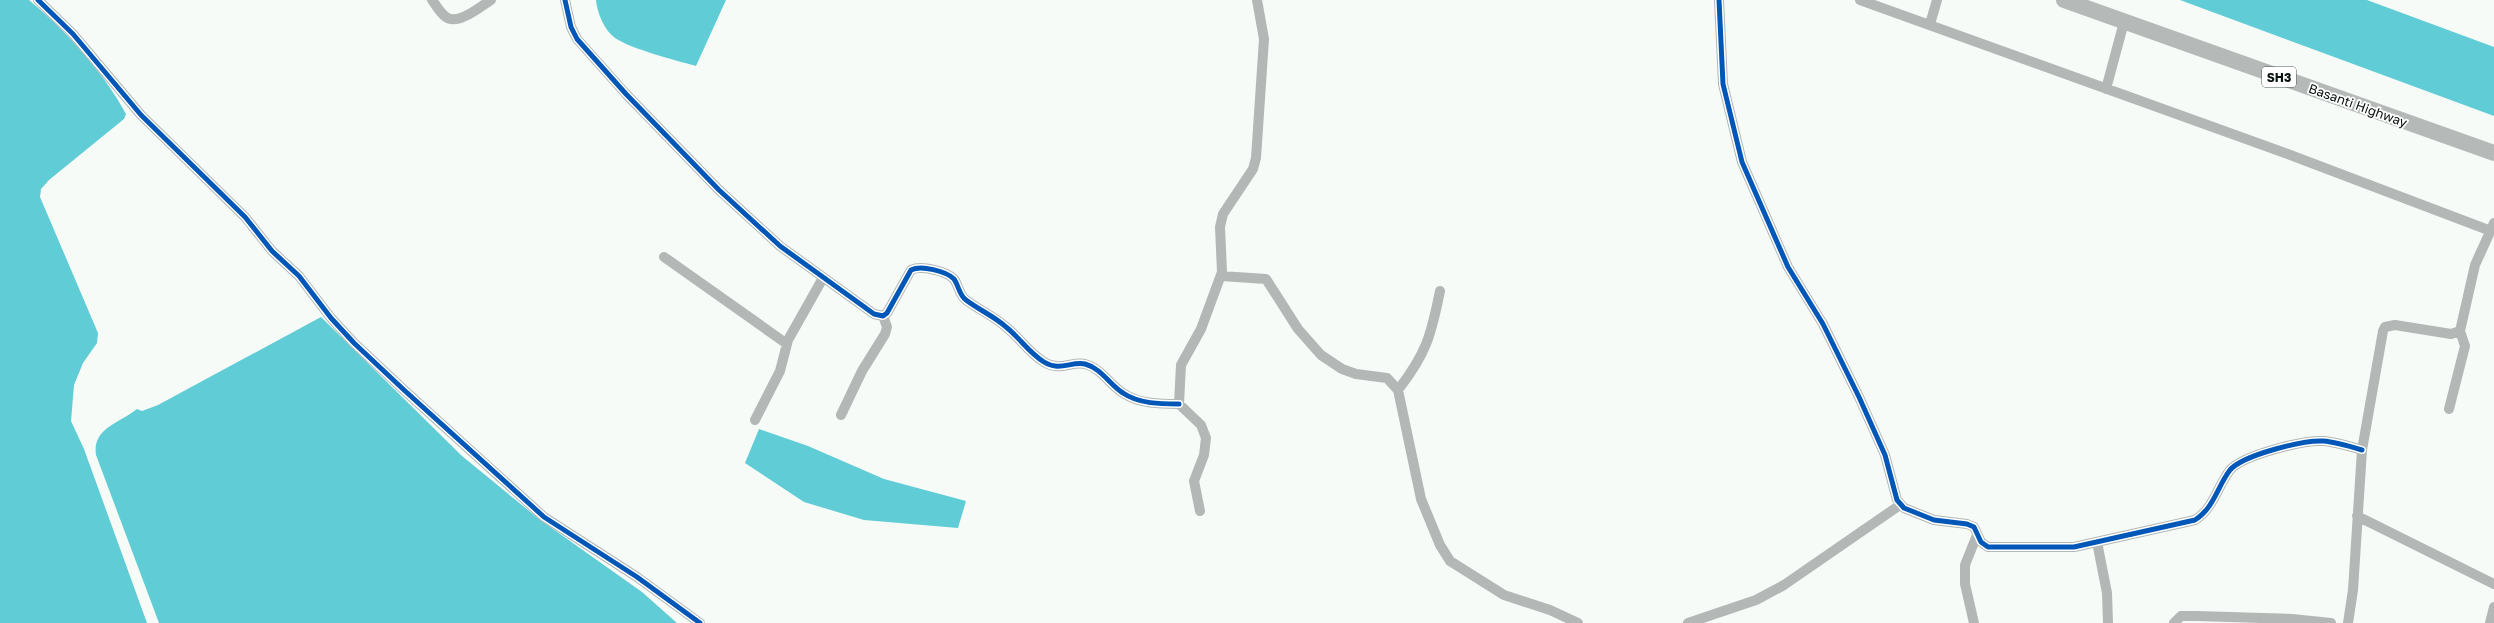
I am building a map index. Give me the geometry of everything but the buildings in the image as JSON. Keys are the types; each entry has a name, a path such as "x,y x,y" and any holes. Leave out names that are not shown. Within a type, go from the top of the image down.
{"main road":[{"name":"Basanti Highway","path":"2064,0 2494,153"}],"street":[{"path":"38,0 73,34 141,115 240,212 272,252 298,276 331,318 404,390 544,516 637,577 700,623"},
{"path":"432,0 446,17 452,20 467,15 491,0"},
{"path":"565,0 571,28 577,39 626,94 708,180 780,246 874,314 883,316"},
{"path":"1179,404 1181,366 1201,329 1221,276 1223,260 1220,227 1223,214 1253,169 1258,146 1264,39 1257,0"},
{"path":"1719,0 1723,84 1742,162 1788,267 1823,324 1859,397 1884,455 1900,505"},
{"path":"1860,0 2492,227 2473,272 2460,331 2465,346 2449,409"},
{"path":"1930,24 1937,0"},
{"path":"2106,88 2124,22"},
{"path":"664,257 787,344"},
{"path":"883,316 887,313 911,270 921,268 938,272 954,279 964,299 1000,322 1024,347 1045,362 1060,367 1084,364 1108,379 1124,394 1152,403 1179,404 1201,425 1206,438 1204,455 1194,481 1200,511"},
{"path":"1221,276 1266,280 1298,329 1321,355 1342,369 1356,374 1387,378 1398,390 1421,499 1446,556 1457,567 1504,595 1550,610 1578,623"},
{"path":"755,420 780,371 787,344 823,278"},
{"path":"1398,390 1424,351 1440,291"},
{"path":"841,414 862,371 885,334 887,327 883,316"},
{"path":"2348,623 2353,590 2362,450 2382,335 2386,327 2395,325 2451,334 2460,331"},
{"path":"1900,505 1944,522 1967,524 1974,527 1983,545 1988,547 2055,549 2098,542 2196,520 2206,513 2231,469 2250,458 2311,441 2332,442 2362,450"},
{"path":"1688,623 1756,600 1784,585 1900,505"},
{"path":"2357,516 2494,584"},
{"path":"1974,623 1966,584 1965,565 1977,535"},
{"path":"2098,542 2107,593 2108,623"},
{"path":"2490,623 2494,607"},
{"path":"2174,623 2181,616 2298,619 2331,623"}],"water":[{"path":"0,0 29,0 43,12 83,52 106,82 126,114 124,119 49,180 41,189 40,197 98,333 97,343 83,363 74,385 71,421 84,449 147,623 0,623"},
{"path":"596,0 726,0 696,66 642,50 615,38 611,35 602,20"},
{"path":"2180,0 2367,0 2494,47 2494,116"},
{"path":"321,317 462,456 539,519 642,592 677,623 159,623 96,455 98,438 109,427 137,409 142,411 158,405"},
{"path":"759,429 808,446 884,479 966,501 958,528 864,520 804,502 745,463"}],"cycle path":[{"path":"38,0 73,34 141,115 245,217 272,251 299,276 331,318 354,343 544,517 637,577 700,623"},
{"path":"565,0 571,27 577,39 626,94 719,190 780,246 874,314 883,316 887,313 911,270 921,268 940,271 954,279 962,296 966,300 1001,323 1011,331 1033,354 1044,362 1055,366 1080,363 1085,364 1096,369 1118,390 1129,397 1150,403 1179,404"},
{"path":"1719,0 1723,84 1742,162 1788,267 1823,324 1859,397 1885,455 1897,500 1904,508 1934,520 1967,524 1974,527 1981,542 1988,547 2074,547 2195,520 2207,510 2230,470 2237,464 2260,454 2288,446 2314,441 2333,442 2362,450"}]}
